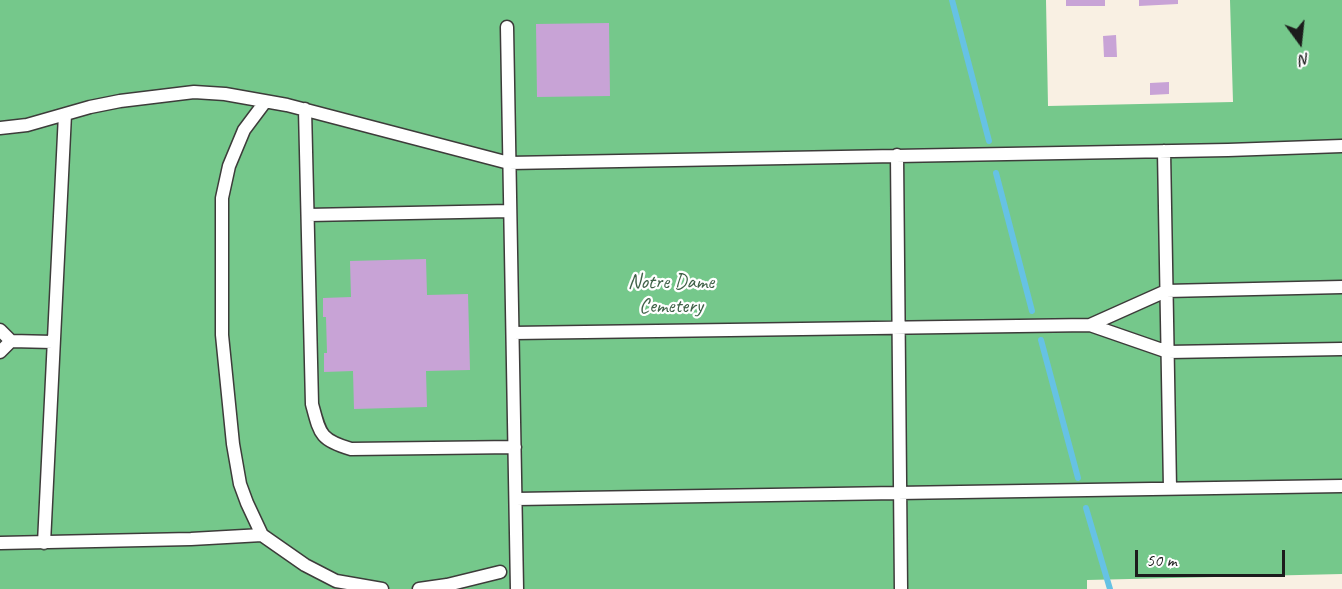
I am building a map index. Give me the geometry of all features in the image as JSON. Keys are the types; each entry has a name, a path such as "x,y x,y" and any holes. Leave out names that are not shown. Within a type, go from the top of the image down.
{"lane":[{"path":"507,27 518,589"},
{"path":"0,128 27,125 120,101 194,92 225,94 305,109 509,163 1342,146"},
{"path":"265,102 244,130 229,166 222,198 222,335 233,444 240,484 262,535 305,565 336,580 381,589"},
{"path":"305,109 312,404 318,427 330,442 351,448 515,447"},
{"path":"44,543 65,114"},
{"path":"1164,151 1170,488"},
{"path":"897,155 901,589"},
{"path":"308,215 510,211"},
{"path":"1090,325 1166,291 1342,287"},
{"path":"513,333 1090,325 1168,352 1342,350"},
{"path":"0,330 11,341 53,342"},
{"path":"0,352 11,341"},
{"path":"516,499 1342,486"},
{"path":"0,543 191,539 262,535"},
{"path":"419,589 447,585 500,572"}],"green space":[{"name":"Notre Dame Cemetery","path":"0,0 1046,0 1048,106 1233,102 1230,0 1342,0 1342,574 1087,580 1087,589 0,589"}],"building":[{"path":"1066,0 1105,0 1105,6 1066,6"},
{"path":"1139,0 1178,0 1178,4 1139,6"},
{"path":"609,23 610,96 537,97 536,24"},
{"path":"1116,35 1117,57 1104,57 1103,36"},
{"path":"1169,82 1169,94 1150,95 1150,83"},
{"path":"426,259 427,295 468,294 470,370 426,371 427,407 354,409 353,371 324,372 324,353 327,353 323,298 351,297 350,261"}],"waterway":[{"path":"952,0 989,141"},
{"path":"996,173 1032,311"},
{"path":"1041,340 1078,478"},
{"path":"1086,508 1110,589"}]}
